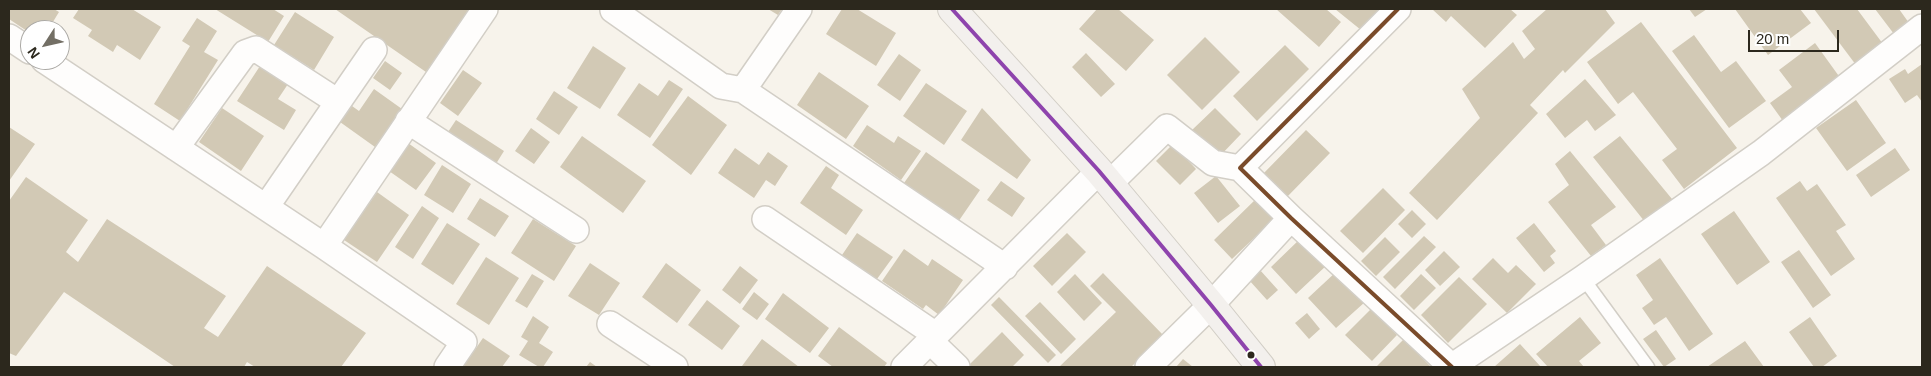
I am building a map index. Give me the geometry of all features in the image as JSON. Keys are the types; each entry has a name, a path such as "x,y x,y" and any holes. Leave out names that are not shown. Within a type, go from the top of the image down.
{"main road":[{"path":"952,9 1104,178 1262,367"}],"street":[{"path":"324,246 485,9"},
{"path":"744,90 799,9"},
{"path":"1240,168 1398,9"},
{"path":"613,10 722,86 744,90 1005,267"},
{"path":"904,367 1005,267 1104,178 1167,128 1213,163 1240,168 1451,367 1583,278 1760,153 1922,27"},
{"path":"9,37 20,44"},
{"path":"176,148 245,53 256,49 338,102"},
{"path":"266,207 374,50"},
{"path":"59,70 266,207 464,342 447,367"},
{"path":"408,121 576,230"},
{"path":"1148,367 1212,305 1291,218"},
{"path":"765,219 933,338 957,367"},
{"path":"610,324 675,367"}],"lane":[{"path":"1583,278 1648,367"}],"building":[{"path":"9,9 54,9 59,12 54,20 20,20 20,26 9,19"},
{"path":"79,9 132,9 161,27 140,60 117,45 113,52 88,36 92,30 73,18"},
{"path":"215,9 273,9 284,16 268,42"},
{"path":"335,9 470,9 426,72"},
{"path":"768,9 782,9 778,15"},
{"path":"842,9 857,9 896,33 876,66 826,34"},
{"path":"1097,9 1118,9 1154,40 1126,71 1079,29"},
{"path":"1276,9 1326,9 1341,22 1319,47"},
{"path":"1335,9 1379,9 1361,30"},
{"path":"1432,9 1510,9 1517,15 1485,48 1451,16 1446,22"},
{"path":"1547,9 1605,9 1615,23 1565,73 1563,70 1530,105 1538,113 1437,220 1409,193 1480,118 1462,89 1513,42 1524,59 1535,49 1522,31"},
{"path":"1689,9 1707,9 1695,17"},
{"path":"1735,9 1800,9 1811,23 1768,55"},
{"path":"1814,9 1857,9 1883,44 1856,65"},
{"path":"1875,9 1899,9 1909,23 1894,34"},
{"path":"295,12 334,37 314,70 274,45"},
{"path":"197,18 217,31 204,52 218,60 180,121 154,104 190,46 182,41"},
{"path":"1641,22 1737,148 1684,189 1662,160 1677,149 1633,92 1618,104 1587,62"},
{"path":"1694,35 1721,72 1736,61 1766,101 1729,128 1672,51"},
{"path":"1205,37 1240,72 1202,110 1167,75"},
{"path":"1815,43 1841,79 1783,121 1770,103 1792,87 1779,70"},
{"path":"1285,45 1309,69 1257,121 1233,96"},
{"path":"593,46 626,68 600,109 567,88"},
{"path":"1086,53 1115,84 1101,97 1072,67"},
{"path":"899,54 921,70 900,101 877,85"},
{"path":"385,61 402,73 390,90 373,78"},
{"path":"1922,64 1922,102 1917,95 1905,103 1889,79 1905,69 1908,74"},
{"path":"260,66 288,84 278,99 296,110 284,130 237,101"},
{"path":"463,70 482,83 458,116 440,103"},
{"path":"819,72 869,106 846,139 797,105"},
{"path":"1585,79 1616,115 1595,131 1587,120 1565,138 1546,114"},
{"path":"669,80 683,89 650,138 617,115 639,83 658,96"},
{"path":"926,83 967,111 944,145 903,116"},
{"path":"374,89 402,109 375,147 340,122 352,106 359,111"},
{"path":"554,91 578,107 559,135 536,119"},
{"path":"688,96 727,125 691,175 652,145"},
{"path":"1856,100 1886,143 1847,171 1816,128"},
{"path":"222,108 264,136 241,171 199,142"},
{"path":"982,108 1031,160 1017,179 961,140"},
{"path":"1215,108 1241,134 1219,157 1192,130"},
{"path":"456,120 504,151 494,167 446,135"},
{"path":"867,125 894,143 898,136 921,151 901,180 853,146"},
{"path":"9,127 35,144 9,181"},
{"path":"531,128 550,142 534,164 515,151"},
{"path":"1306,130 1330,153 1286,198 1262,175"},
{"path":"582,136 646,181 623,213 560,167"},
{"path":"1620,136 1672,199 1645,222 1593,157"},
{"path":"408,143 436,163 416,190 389,171"},
{"path":"1173,144 1196,169 1180,185 1156,161"},
{"path":"735,148 759,165 768,152 788,166 775,186 766,180 754,198 718,173"},
{"path":"1895,148 1910,170 1871,197 1856,175"},
{"path":"1570,151 1616,207 1591,225 1606,245 1591,256 1548,202 1569,185 1555,164"},
{"path":"926,152 980,190 958,222 904,183"},
{"path":"442,165 471,184 453,213 424,195"},
{"path":"826,166 839,175 831,188 863,210 846,235 800,203"},
{"path":"1216,176 1240,206 1218,223 1194,193"},
{"path":"26,177 88,220 66,252 78,262 107,219 226,296 204,328 218,337 267,266 366,333 341,367 255,367 247,362 244,367 175,367 64,292 16,356 9,353 9,201"},
{"path":"1001,181 1025,198 1012,217 987,200"},
{"path":"1800,181 1807,191 1817,184 1846,225 1836,231 1855,259 1831,276 1776,198"},
{"path":"1383,188 1405,210 1363,253 1340,231"},
{"path":"377,192 409,215 377,262 344,240"},
{"path":"480,198 509,216 495,237 467,219"},
{"path":"1257,198 1276,217 1232,259 1214,240"},
{"path":"422,206 439,218 413,259 395,247"},
{"path":"1412,210 1426,224 1412,238 1398,224"},
{"path":"1734,211 1770,262 1737,285 1701,234"},
{"path":"533,219 576,246 554,281 511,253"},
{"path":"447,223 480,244 453,285 421,264"},
{"path":"1534,223 1556,251 1550,256 1555,263 1544,272 1516,238"},
{"path":"857,233 893,257 877,279 842,255"},
{"path":"1067,233 1086,252 1052,286 1033,266"},
{"path":"1424,236 1436,247 1395,289 1383,277"},
{"path":"1385,237 1400,252 1376,276 1361,261"},
{"path":"1301,238 1327,265 1296,294 1271,267"},
{"path":"904,249 928,266 932,259 963,280 939,315 926,305 923,309 882,281"},
{"path":"1799,250 1831,295 1813,308 1781,262"},
{"path":"1444,251 1460,267 1440,286 1425,270"},
{"path":"486,257 519,278 489,325 456,304"},
{"path":"1493,258 1508,273 1516,265 1536,284 1507,313 1472,279"},
{"path":"1660,258 1713,334 1689,351 1666,317 1654,325 1642,308 1653,300 1636,275"},
{"path":"590,263 620,283 599,315 568,296"},
{"path":"666,263 701,290 677,323 642,297"},
{"path":"740,266 758,280 740,304 722,290"},
{"path":"1260,270 1278,290 1267,300 1249,280"},
{"path":"1337,271 1365,302 1336,328 1308,298"},
{"path":"1103,273 1164,336 1131,367 1059,367 1116,312 1090,286"},
{"path":"532,274 544,281 527,308 515,301"},
{"path":"1075,274 1102,303 1084,321 1057,292"},
{"path":"1421,274 1436,288 1414,310 1400,296"},
{"path":"1459,277 1487,304 1448,343 1421,315"},
{"path":"754,292 769,304 757,320 742,309"},
{"path":"783,293 829,328 810,353 765,319"},
{"path":"999,297 1056,355 1048,363 991,305"},
{"path":"707,300 740,326 722,350 688,325"},
{"path":"1040,302 1076,339 1061,354 1025,316"},
{"path":"1371,309 1397,335 1372,361 1345,335"},
{"path":"1307,313 1320,329 1309,339 1295,323"},
{"path":"533,316 549,327 539,343 553,352 543,367 539,367 519,355 528,341 521,337"},
{"path":"1580,317 1601,343 1579,361 1584,367 1548,367 1536,354"},
{"path":"1810,317 1837,356 1822,367 1814,367 1789,332"},
{"path":"839,327 887,363 884,367 833,367 818,356"},
{"path":"1656,330 1676,359 1664,367 1643,339"},
{"path":"1002,332 1024,355 1012,367 971,367 969,365"},
{"path":"483,338 510,356 502,367 463,367"},
{"path":"762,339 799,367 743,367"},
{"path":"1404,339 1431,367 1376,367"},
{"path":"1745,341 1764,367 1707,367"},
{"path":"1520,344 1541,367 1494,367"},
{"path":"1183,359 1193,367 1176,367"},
{"path":"590,362 597,367 586,367"}],"transit line":[{"path":"952,9 1099,171 1261,367"},
{"path":"1398,9 1240,168 1291,218 1452,367"}]}
